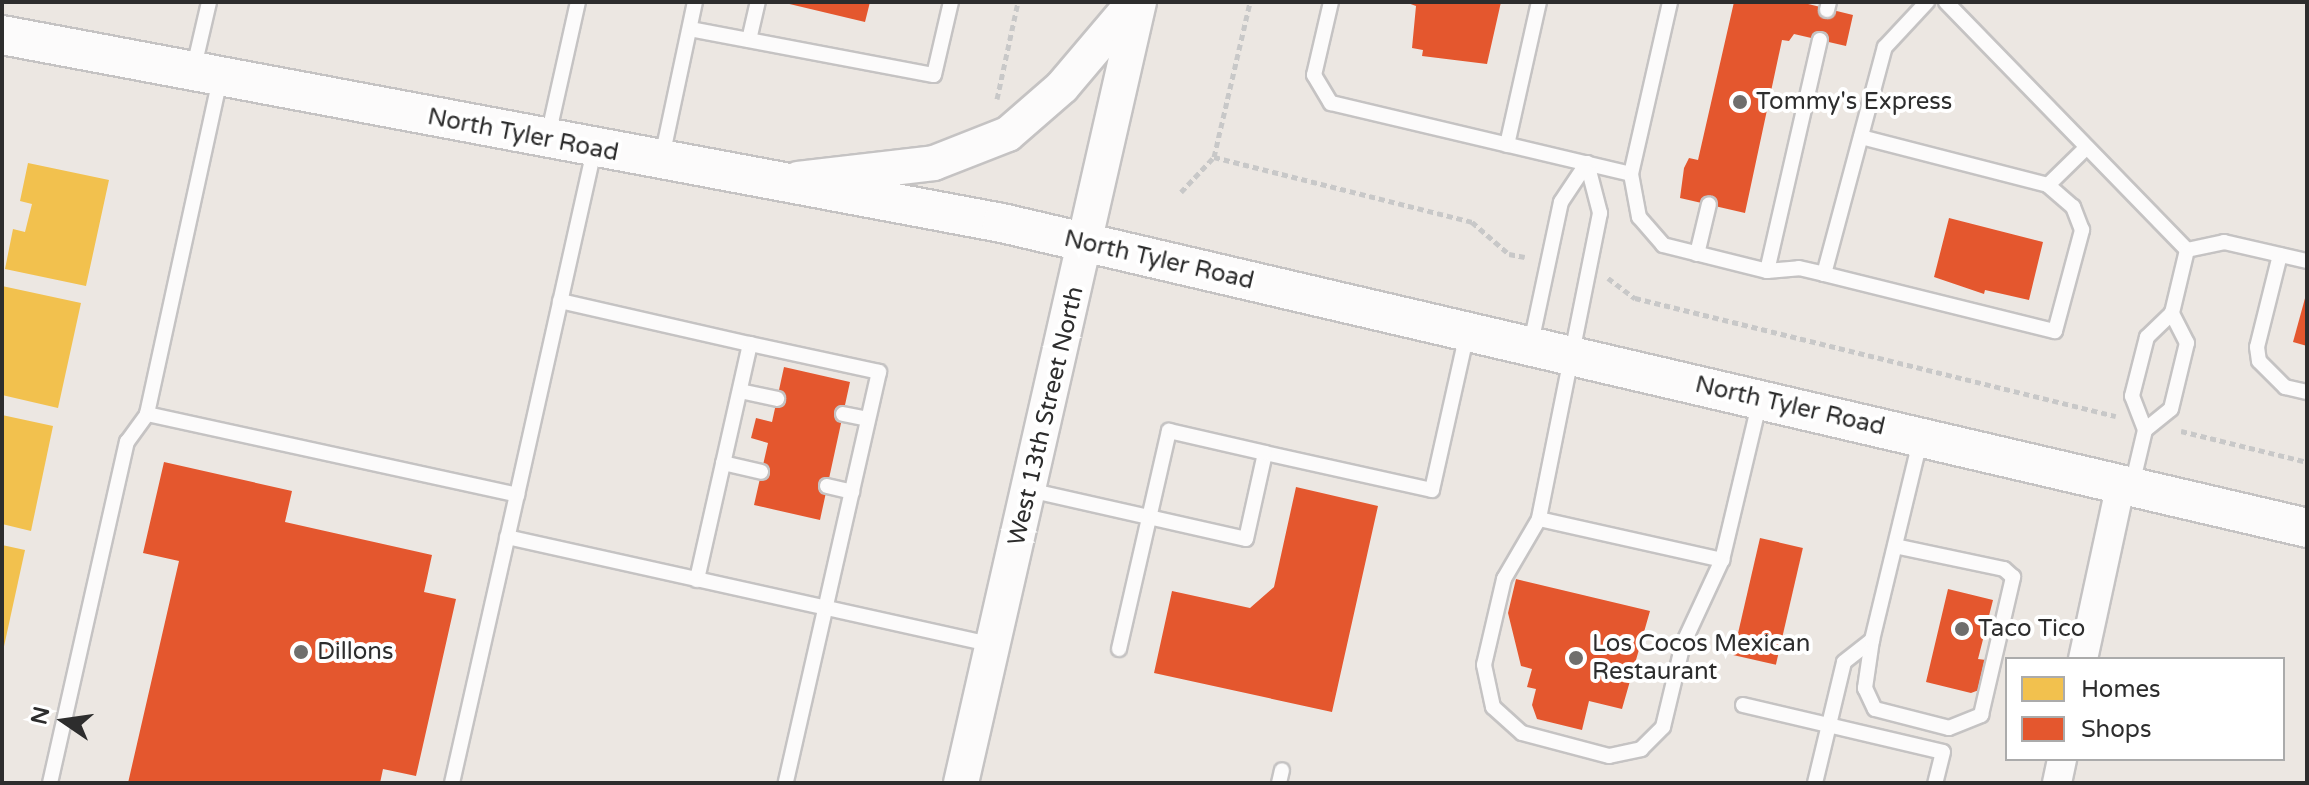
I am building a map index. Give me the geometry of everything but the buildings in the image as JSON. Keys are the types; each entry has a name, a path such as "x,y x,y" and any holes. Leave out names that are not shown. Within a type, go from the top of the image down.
{"main road":[{"name":"North Tyler Road","path":"2,35 594,149 785,181 1086,243 1467,334 1761,398 2307,528"}],"street":[{"path":"785,181 934,163 1008,134 1062,87 1136,2"},
{"name":"West 13th Street North","path":"961,783 1086,243 1136,2"},
{"path":"2083,657 2126,484"},
{"path":"2057,783 2062,761"}],"lane":[{"path":"50,783 127,442 147,414 207,74 209,2"},
{"path":"547,140 578,2"},
{"path":"661,161 695,2"},
{"path":"749,40 758,2"},
{"path":"690,29 934,75 951,2"},
{"path":"1331,2 1314,75 1331,103 1631,174"},
{"path":"1507,145 1539,2"},
{"path":"1670,2 1631,174 1639,217 1663,245 1767,271 1799,268 2055,331 2082,230 2073,207 2048,185 1861,137"},
{"path":"1824,274 1885,47 1927,2"},
{"path":"1946,2 2187,250"},
{"path":"1767,271 1820,40"},
{"path":"2048,185 2087,147"},
{"path":"452,783 594,149"},
{"path":"1530,348 1561,202 1587,163"},
{"path":"1587,163 1600,213 1573,357 1539,519 1504,579 1484,665 1493,707 1522,733 1609,756 1641,749 1663,727 1683,644 1722,560 1761,398"},
{"path":"1697,254 1709,204"},
{"path":"2187,250 2224,242 2307,261"},
{"path":"2147,426 2132,396 2147,337 2172,313 2187,250"},
{"path":"2280,255 2257,347 2259,361 2285,387 2307,392"},
{"path":"560,301 879,372 786,783"},
{"path":"2126,484 2147,426 2171,409 2187,343 2172,313"},
{"path":"1119,649 1169,431 1432,490 1467,334"},
{"path":"697,580 750,344"},
{"path":"740,391 777,399"},
{"path":"147,414 517,495"},
{"path":"843,414 868,419"},
{"path":"1895,546 2004,569 2013,577 1981,715 1949,728 1875,709 1865,688 1872,640 1921,436"},
{"path":"1029,490 1246,539 1265,453"},
{"path":"723,463 761,472"},
{"path":"827,486 852,492"},
{"path":"1539,519 1722,560"},
{"path":"507,537 993,645"},
{"path":"1815,783 1844,662 1872,640"},
{"path":"1743,705 1943,752 1935,783"}],"path":[{"path":"995,112 1018,2"},
{"path":"1181,192 1214,157 1250,2"},
{"path":"1214,157 1472,222 1509,254 1548,263"},
{"path":"1589,273 1618,281 1635,298 2147,426 2307,462"}],"place":[{"name":"Tommy's Express","path":"1740,102"},
{"name":"Taco Tico","path":"1962,629"},
{"name":"Dillons","path":"301,652"},
{"name":"Los Cocos Mexican Restaurant","path":"1576,658"}]}
